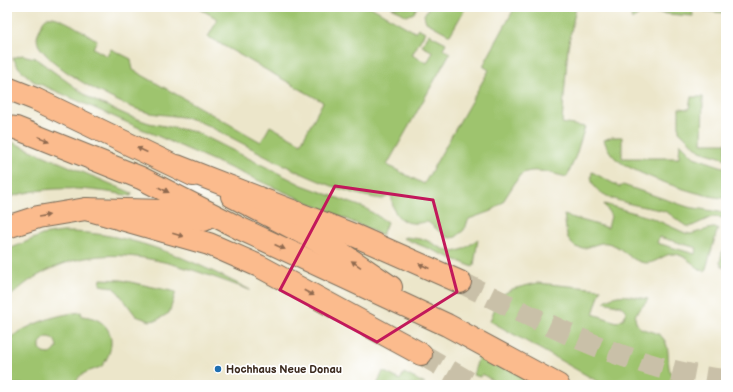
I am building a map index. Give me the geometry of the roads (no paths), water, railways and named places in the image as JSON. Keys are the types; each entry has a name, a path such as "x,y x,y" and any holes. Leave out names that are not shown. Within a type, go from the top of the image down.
{"main road":[{"path":"7,88 36,99 177,166 341,254 447,325"},
{"path":"7,127 16,128 141,178 239,228 447,325 558,385"},
{"path":"177,166 356,236 460,282"},
{"path":"7,227 38,216 86,209 165,211 239,228"},
{"path":"86,209 216,247 259,266 421,354"}],"tunnel":[{"path":"460,282 589,343 656,366 690,375 726,380"},
{"path":"421,354 474,385"}],"place":[{"name":"Hochhaus Neue Donau","path":"218,369"}]}
